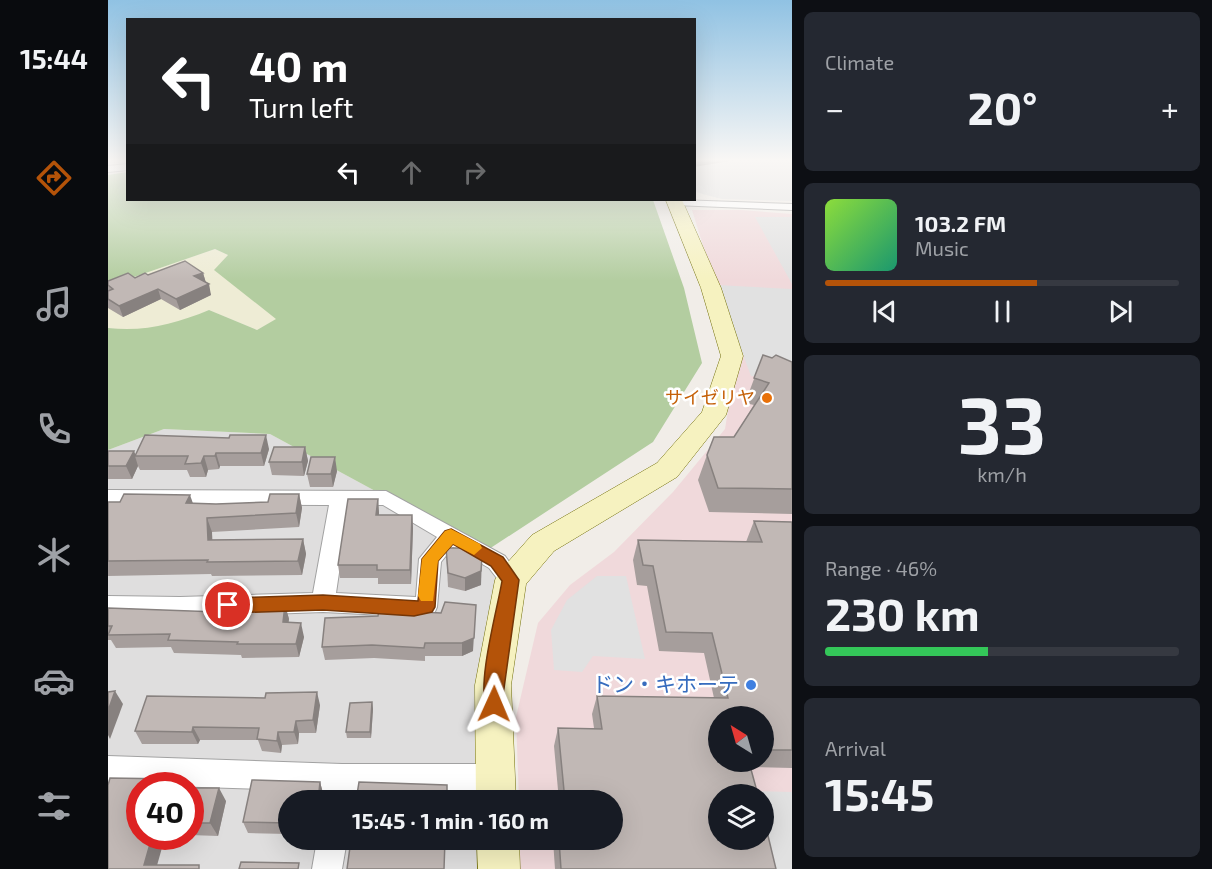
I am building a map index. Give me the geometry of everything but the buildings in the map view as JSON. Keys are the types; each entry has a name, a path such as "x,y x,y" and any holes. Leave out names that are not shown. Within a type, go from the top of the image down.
{"street":[{"path":"496,790 493,685 511,580 543,543 667,470 714,415 732,356 711,288 676,201 792,207"},
{"path":"108,497 386,498 497,562 511,580"},
{"path":"323,602 340,499"},
{"path":"108,606 180,607 323,602 414,609 426,607 430,559 451,535"},
{"path":"108,770 340,790"},
{"path":"327,869 330,850"},
{"path":"498,850 499,869"}],"shaded area":[{"path":"741,200 792,200 792,201"},
{"path":"692,210 741,210 792,214 792,869 520,869 520,850 623,850 623,790 519,790 516,717 538,623 570,585 614,552 673,492 725,429 737,355"},
{"path":"755,217 792,217 792,284"},
{"path":"215,249 228,255 215,270 277,319 257,330 209,310 184,321 136,331 108,328 108,286"},
{"path":"717,285 792,289 792,393 786,379 751,376"},
{"path":"164,429 270,434 486,551 502,580 486,621 482,790 278,790 278,850 481,850 481,869 108,869 108,450"},
{"path":"597,576 626,576 645,659 593,656 582,672 554,670 551,630 567,600"},
{"path":"774,792 792,792 792,869 766,869 765,850 774,850"}],"green space":[{"path":"108,200 653,201 684,288 702,363 653,442 486,551 270,434 164,429 108,450 108,328 135,329 160,326 209,310 257,330 276,319 214,270 228,255 215,249 108,286"}],"slow traffic":[{"path":"427,596 430,559 451,535 474,548"}],"place":[{"name":"サイゼリヤ","path":"767,398"},
{"name":"ドン・キホーテ","path":"751,685"}],"route":[{"path":"228,605 323,602 414,609 426,607 430,559 451,535 497,562 511,580 493,685 494,704"}]}
